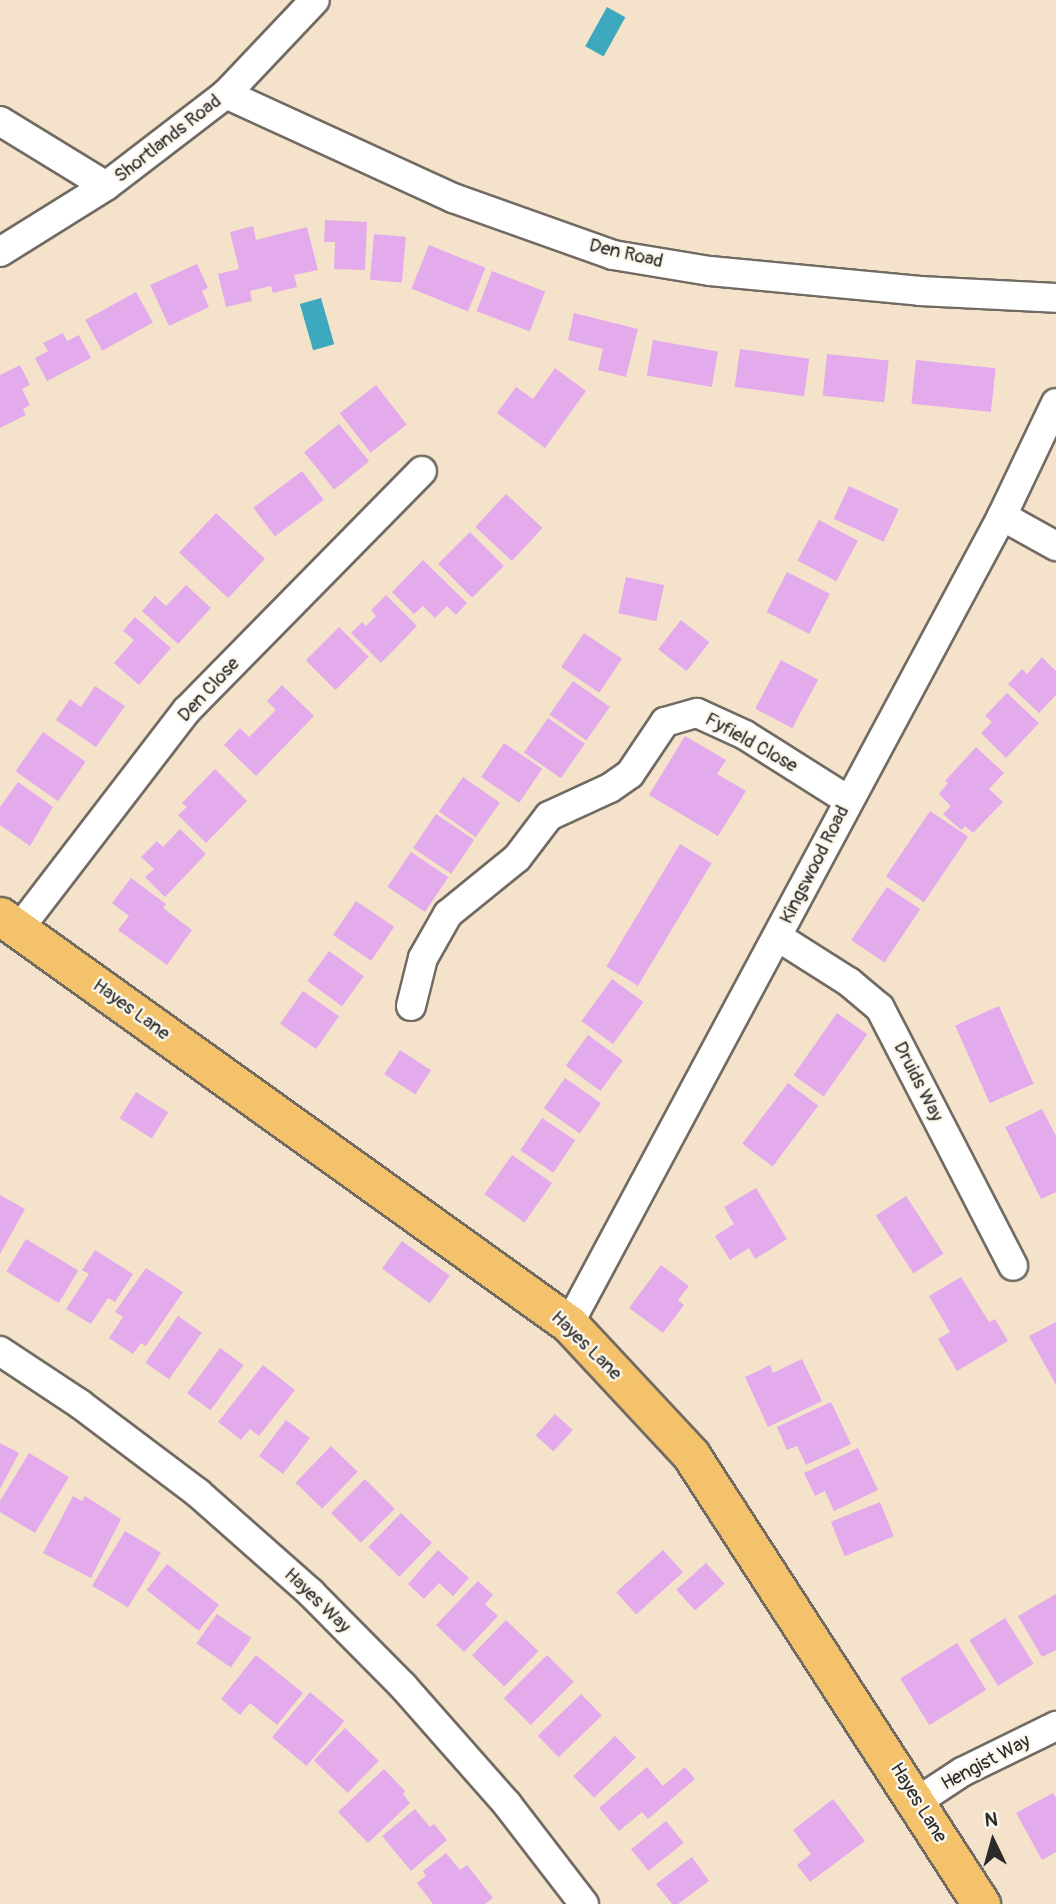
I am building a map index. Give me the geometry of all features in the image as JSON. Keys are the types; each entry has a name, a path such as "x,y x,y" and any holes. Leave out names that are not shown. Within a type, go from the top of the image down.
{"main road":[{"name":"Hayes Lane","path":"9,923 569,1324 691,1455 918,1801 981,1904"}],"street":[{"name":"Shortlands Road","path":"0,252 106,186 226,94 314,0"},
{"name":"Den Road","path":"226,94 453,198 613,255 710,271 920,291 1056,298"},
{"path":"0,121 106,186"},
{"name":"Kingswood Road","path":"569,1324 1002,516 1056,403"},
{"name":"Den Close","path":"9,923 187,710 422,471"},
{"path":"1002,516 1056,546"},
{"name":"Fyfield Close","path":"411,1006 423,958 448,914 517,858 549,816 610,788 631,774 666,722 697,713 745,735 848,800"},
{"name":"Druids Way","path":"778,937 849,982 880,1009 1013,1265"},
{"name":"Hayes Way","path":"0,1351 80,1404 198,1493 311,1593 403,1686 490,1785 584,1904"},
{"name":"Hengist Way","path":"918,1801 962,1772 1056,1726"}],"water":[{"path":"607,7 625,17 604,57 585,46"},
{"path":"321,298 334,344 313,350 300,304"}],"building":[{"path":"325,220 367,222 365,270 334,269 335,242 324,242"},
{"path":"253,226 256,240 307,227 318,270 294,275 297,287 273,293 271,286 250,291 252,301 226,307 218,274 239,269 230,232"},
{"path":"374,234 406,237 402,283 370,280"},
{"path":"429,245 486,268 468,311 411,289"},
{"path":"197,264 208,288 202,291 209,307 169,326 150,285"},
{"path":"492,271 545,291 530,332 477,311"},
{"path":"136,292 153,323 102,351 85,320"},
{"path":"574,313 638,329 626,377 598,370 603,349 568,340"},
{"path":"63,333 67,341 79,335 91,358 47,381 35,358 48,351 43,343"},
{"path":"653,340 718,351 712,387 647,375"},
{"path":"740,349 809,359 804,396 735,387"},
{"path":"827,354 889,360 884,402 823,396"},
{"path":"916,360 996,368 991,412 911,404"},
{"path":"20,365 30,385 22,389 30,405 23,409 26,415 0,428 0,375"},
{"path":"555,368 586,391 545,448 497,413 516,387 533,399"},
{"path":"376,385 407,424 371,453 340,413"},
{"path":"339,424 369,461 334,490 304,452"},
{"path":"302,471 324,500 275,536 253,508"},
{"path":"849,486 899,509 884,542 834,519"},
{"path":"506,494 543,528 512,561 475,527"},
{"path":"216,513 265,559 228,598 179,552"},
{"path":"819,520 858,541 836,581 797,561"},
{"path":"470,532 504,566 472,598 438,564"},
{"path":"423,560 467,603 456,615 447,606 435,618 423,606 414,614 392,592"},
{"path":"787,572 830,594 809,634 767,612"},
{"path":"626,577 664,585 656,621 618,613"},
{"path":"186,585 211,608 178,644 142,611 155,596 166,606"},
{"path":"386,595 417,626 381,663 351,633 362,622 366,626 376,616 371,610"},
{"path":"135,617 171,648 139,685 114,663 134,640 123,631"},
{"path":"681,620 709,642 687,671 658,649"},
{"path":"339,627 369,657 335,690 306,660"},
{"path":"584,633 622,659 599,693 561,667"},
{"path":"1042,657 1056,671 1056,695 1039,713 1008,684 1022,669 1027,674"},
{"path":"781,660 818,680 792,728 755,709"},
{"path":"573,681 610,707 586,740 549,715"},
{"path":"282,685 314,716 256,776 224,745 240,728 249,737 276,710 267,701"},
{"path":"95,686 125,706 96,747 56,720 70,699 81,707"},
{"path":"1007,693 1039,723 1006,758 981,733 992,722 985,716"},
{"path":"548,718 585,744 561,778 524,752"},
{"path":"43,732 86,762 58,801 15,771"},
{"path":"685,736 726,760 717,774 746,791 718,836 649,795"},
{"path":"504,743 542,769 519,803 481,777"},
{"path":"976,747 1004,773 989,789 1003,802 973,833 965,826 961,830 943,814 951,806 939,794 948,783 945,781"},
{"path":"215,769 247,801 206,843 178,815 187,807 182,803"},
{"path":"463,777 500,803 476,837 439,811"},
{"path":"18,782 53,807 30,846 0,825 0,807"},
{"path":"930,811 968,837 924,902 886,876"},
{"path":"436,814 474,840 451,874 413,848"},
{"path":"180,829 206,854 165,897 145,877 154,869 141,857 157,841 163,847"},
{"path":"680,844 712,863 638,986 606,967"},
{"path":"411,852 448,877 425,912 388,887"},
{"path":"131,878 166,904 163,908 192,930 167,965 118,930 129,916 112,903"},
{"path":"887,887 920,909 884,962 851,940"},
{"path":"356,901 394,927 371,961 333,935"},
{"path":"329,951 364,976 342,1006 307,981"},
{"path":"612,979 644,1002 613,1044 581,1021"},
{"path":"303,991 339,1016 316,1049 280,1024"},
{"path":"999,1006 1034,1084 990,1103 955,1026"},
{"path":"837,1013 867,1034 824,1096 793,1075"},
{"path":"588,1035 623,1060 600,1091 566,1066"},
{"path":"400,1050 431,1070 415,1094 384,1074"},
{"path":"565,1078 601,1103 580,1134 544,1108"},
{"path":"788,1083 818,1106 773,1167 742,1144"},
{"path":"136,1092 168,1112 152,1138 120,1118"},
{"path":"1042,1109 1056,1136 1056,1192 1041,1199 1005,1127"},
{"path":"542,1118 575,1140 553,1173 520,1150"},
{"path":"512,1155 552,1183 525,1222 484,1194"},
{"path":"756,1188 787,1239 755,1259 749,1248 730,1260 715,1236 734,1224 724,1207"},
{"path":"0,1195 25,1209 0,1254"},
{"path":"906,1196 944,1254 913,1273 876,1216"},
{"path":"26,1239 78,1270 59,1303 6,1272"},
{"path":"402,1241 450,1276 430,1303 382,1269"},
{"path":"95,1250 133,1274 115,1302 108,1298 91,1324 66,1309 89,1274 82,1270"},
{"path":"661,1265 689,1286 678,1300 684,1305 663,1333 629,1308"},
{"path":"146,1268 183,1292 146,1346 141,1343 133,1354 109,1338 123,1317 115,1312"},
{"path":"961,1277 989,1322 995,1319 1008,1341 957,1371 938,1339 950,1332 929,1296"},
{"path":"178,1316 202,1333 169,1379 145,1363"},
{"path":"1056,1322 1056,1385 1029,1336"},
{"path":"220,1348 243,1365 211,1410 187,1393"},
{"path":"802,1359 822,1401 768,1427 745,1377 770,1365 773,1373"},
{"path":"263,1365 295,1390 259,1436 250,1429 241,1440 218,1422"},
{"path":"831,1402 851,1444 806,1465 797,1446 787,1450 777,1427"},
{"path":"555,1414 573,1430 553,1452 536,1436"},
{"path":"286,1420 310,1438 283,1474 259,1456"},
{"path":"0,1443 19,1453 0,1489"},
{"path":"331,1446 358,1472 322,1508 296,1483"},
{"path":"858,1448 878,1490 834,1511 825,1491 815,1496 804,1473"},
{"path":"29,1453 69,1477 35,1533 0,1512 0,1501"},
{"path":"365,1479 395,1509 361,1543 331,1513"},
{"path":"73,1496 82,1501 85,1496 121,1519 91,1578 43,1553"},
{"path":"880,1502 894,1536 845,1556 831,1522"},
{"path":"401,1513 432,1543 399,1577 368,1547"},
{"path":"125,1531 161,1553 128,1607 92,1586"},
{"path":"438,1550 469,1578 453,1596 439,1583 424,1599 408,1584"},
{"path":"663,1550 683,1572 636,1614 616,1592"},
{"path":"706,1563 725,1584 695,1611 676,1590"},
{"path":"167,1564 219,1605 199,1631 147,1590"},
{"path":"478,1581 493,1595 485,1604 498,1616 464,1652 436,1625"},
{"path":"1056,1594 1056,1650 1042,1657 1018,1616"},
{"path":"217,1614 251,1638 231,1668 196,1643"},
{"path":"1005,1618 1034,1664 998,1686 969,1640"},
{"path":"506,1620 538,1651 504,1687 472,1655"},
{"path":"957,1643 986,1690 929,1725 900,1679"},
{"path":"256,1655 303,1693 277,1725 250,1703 240,1715 221,1699"},
{"path":"547,1655 574,1682 531,1725 504,1698"},
{"path":"310,1692 344,1721 307,1766 272,1737"},
{"path":"581,1694 602,1716 559,1757 538,1736"},
{"path":"345,1728 379,1761 348,1793 314,1760"},
{"path":"615,1736 636,1758 594,1798 573,1776"},
{"path":"647,1767 663,1786 685,1767 695,1779 648,1819 642,1812 619,1831 599,1808"},
{"path":"384,1769 405,1791 403,1794 410,1803 368,1843 338,1812"},
{"path":"1053,1793 1056,1798 1056,1852 1042,1860 1016,1813"},
{"path":"833,1799 865,1841 810,1882 797,1865 811,1854 793,1830"},
{"path":"415,1809 430,1827 434,1824 447,1840 411,1871 382,1836"},
{"path":"666,1821 684,1843 649,1871 631,1849"},
{"path":"446,1853 460,1870 467,1865 493,1898 485,1904 433,1904 417,1883 426,1876 423,1871"},
{"path":"692,1857 709,1881 678,1904 672,1904 656,1884"}]}
